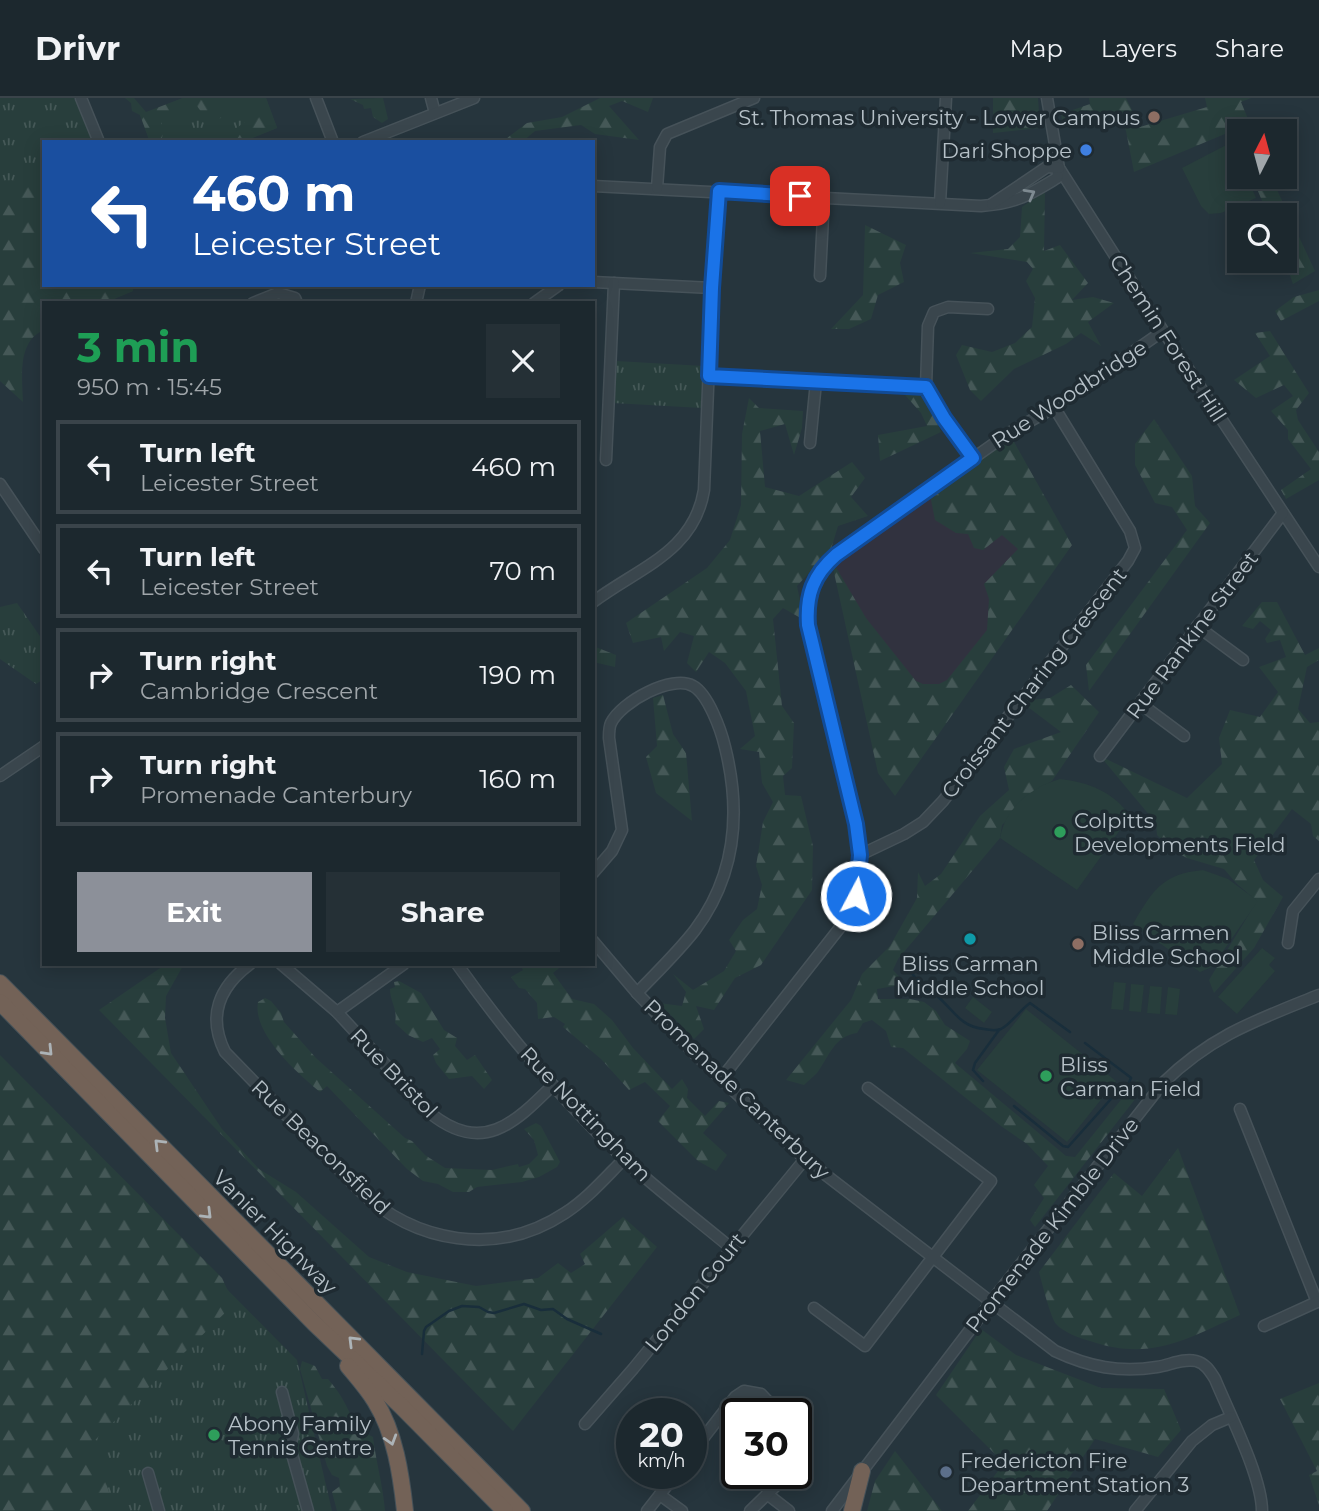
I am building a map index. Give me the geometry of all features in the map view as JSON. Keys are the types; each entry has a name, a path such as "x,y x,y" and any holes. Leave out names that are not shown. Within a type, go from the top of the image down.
{"highway":[{"name":"Vanier Highway","path":"0,983 522,1511"},
{"name":"Vanier Highway","path":"0,1002 314,1323 505,1511"},
{"path":"314,1323 376,1402 389,1433 401,1475 405,1511"},
{"path":"852,1511 862,1471"}],"street":[{"path":"81,98 98,140"},
{"path":"316,98 332,140"},
{"path":"431,98 435,113"},
{"path":"368,140 474,98"},
{"path":"657,188 660,147 667,134 754,98"},
{"path":"940,203 946,98"},
{"name":"Chemin Forest Hill","path":"1047,98 1059,168 1319,566"},
{"path":"595,186 990,205 1047,167 1059,168"},
{"path":"595,601 675,547 698,516 704,490 712,288 719,191"},
{"path":"820,276 824,197"},
{"path":"595,282 712,288"},
{"path":"606,460 614,283"},
{"path":"537,301 556,287"},
{"path":"258,301 278,293 295,298 296,301"},
{"path":"973,458 944,418 926,387 928,326 934,313 948,307 988,309"},
{"name":"Rue Woodbridge","path":"721,1079 842,925 856,896 860,855 856,824 808,625 808,596 813,581 822,566 836,555 1009,433 1054,407 1163,331"},
{"path":"709,376 926,387"},
{"path":"810,443 816,382"},
{"name":"Croissant Charing Crescent","path":"860,855 923,822 943,801 1135,548 1130,531 1054,407"},
{"path":"0,485 42,546"},
{"name":"Rue Rankine Street","path":"1100,756 1283,513"},
{"path":"1197,626 1243,660"},
{"path":"595,871 612,851 622,830 609,738 611,723 628,705 666,684 680,682 694,686 703,695 715,719 733,779 731,852 717,891 695,930 637,993"},
{"path":"1141,704 1184,736"},
{"path":"0,776 42,747"},
{"path":"1287,943 1293,911 1319,879"},
{"name":"Promenade Canterbury","path":"595,943 637,993 804,1159 1055,1351 1077,1361 1119,1370 1199,1361 1215,1379 1231,1417"},
{"name":"Rue Beaconsfield","path":"248,966 233,978 220,1000 217,1013 218,1031 225,1052 358,1189 380,1209 400,1221 430,1233 474,1240 512,1235 563,1215 624,1159"},
{"name":"Rue Bristol","path":"283,966 337,1012 429,1113 447,1127 471,1133 498,1129 520,1116 553,1085"},
{"path":"337,1012 401,966"},
{"name":"Rue Nottingham","path":"458,966 510,1035 553,1085 624,1159 731,1248"},
{"name":"Promenade Kimble Drive","path":"832,1511 1157,1090 1199,1051 1234,1030 1319,995"},
{"path":"814,1308 865,1346 991,1181 868,1087"},
{"path":"1240,1109 1318,1302 1264,1326"},
{"name":"London Court","path":"585,1424 804,1159"},
{"path":"734,1398 744,1391 761,1394 765,1398"},
{"path":"282,1392 293,1434 290,1447 308,1511"},
{"path":"707,1433 721,1415"},
{"path":"1135,1511 1192,1441 1212,1425 1231,1417 1260,1489 1262,1511"},
{"path":"148,1474 159,1511"},
{"path":"647,1511 664,1489"},
{"path":"750,1511 772,1489"},
{"path":"660,1494 682,1511"},
{"path":"767,1494 789,1511"}],"shaded area":[{"path":"929,490 1072,545 904,771 831,559"}],"green space":[{"path":"0,98 81,98 98,140 42,140 42,287 133,287 133,291 107,301 42,301 42,305 0,342"},
{"path":"125,98 134,98 146,112 183,98 186,105 180,113 161,123 164,129 161,140 149,140 140,115 132,111 131,103"},
{"path":"183,98 266,98 277,128 247,140 149,140 140,115"},
{"path":"192,98 237,98 229,117 210,118"},
{"path":"244,98 266,98 277,128 247,140 206,140 219,128 231,135 256,113 242,101"},
{"path":"383,98 388,119 382,123 373,117 371,108 364,109 363,105 350,99"},
{"path":"600,98 653,98 648,112 622,101 609,106 639,140 595,134 581,125 535,131 524,140 504,140 527,123 562,117"},
{"path":"993,98 1038,98 1040,128 993,133"},
{"path":"1089,98 1126,98 1140,127 1207,107 1205,98 1251,98 1241,102 1248,119 1227,119 1227,133 1134,172 1126,131 1119,116 1063,124 1061,114 1090,104"},
{"path":"1227,145 1227,189 1252,189 1256,198 1244,203 1227,203 1227,210 1209,214 1201,206 1182,168"},
{"path":"23,180 42,184 42,287 132,287 133,291 110,301 42,301 42,331 29,343 23,361 23,402 0,381 0,182"},
{"path":"1257,189 1277,189 1283,203 1263,203"},
{"path":"1045,191 1044,251 1060,245 1088,283 1072,300 1093,297 1114,303 1088,322 1101,346 1081,333 1066,344 1014,369 981,401 970,390 956,355 962,345 992,352 1015,343 1032,327 1035,298 1026,281 1033,269 1027,262 970,253 1008,249 1020,237 1022,207"},
{"path":"865,225 906,245 900,263 904,282 878,295 871,319 849,329 831,329 863,295"},
{"path":"1297,233 1315,271 1293,284 1289,273 1297,273"},
{"path":"1319,290 1319,301 1281,321 1275,311 1294,297"},
{"path":"1270,331 1309,393 1296,410 1298,420 1319,452 1319,480 1286,499 1281,490 1311,469 1288,439 1288,430 1271,411 1293,396 1284,385 1256,398 1234,380 1270,356 1255,333"},
{"path":"616,361 704,366 702,408 613,403"},
{"path":"905,395 925,395 941,432 880,461 878,435 927,426 921,413"},
{"path":"749,398 759,408 803,411 802,428 794,455 785,424 760,431 765,487 799,496 852,462 865,478 851,497 868,516 838,526 831,549 797,586 804,620 783,608 773,619 782,706 794,723 792,768 783,776 785,795 801,796 813,846 812,890 761,965 735,978 714,1010 696,1006 704,1029 694,1039 659,1003 682,1006 686,992 673,974 693,990 724,971 736,951 729,940 743,920 757,909 762,885 756,866 763,822 773,802 762,783 759,752 740,749 755,736 746,691 725,663 709,652 696,672 687,663 694,636 680,632 664,651 661,637 633,643 626,623 707,568 730,540 741,505 742,434"},
{"path":"1154,419 1192,476 1195,506 1210,523 1089,691 1086,665 1187,530 1172,507 1155,503 1135,465 1135,444"},
{"path":"1009,433 1072,545 895,796 878,773 831,559 866,618 916,681 939,684 947,680 987,630 989,599 984,584 1018,549 1002,535 983,550 974,548 968,534 956,533 935,520 929,490"},
{"path":"1262,602 1277,602 1305,655 1319,648 1319,660 1307,667 1298,709 1310,723 1319,722 1319,841 1313,836 1311,824 1292,809 1254,860 1263,880 1283,897 1254,948 1214,993 1209,980 1257,901 1224,869 1187,858 1172,850 1157,835 1156,823 1100,756 1187,798 1222,764 1219,738 1230,710 1260,717 1278,692 1259,667 1286,657 1280,640 1267,643 1265,639 1271,630 1260,621 1253,629 1242,626"},
{"path":"17,603 42,639 42,680 36,684 0,659 0,607"},
{"path":"595,647 616,655 615,667 595,662"},
{"path":"1071,685 1099,712 1052,781 1043,786 1002,825 1000,838 898,959 893,970 906,984 877,989 878,999 924,1002 936,1011 945,1025 970,1041 955,1063 1066,1156 1075,1157 1137,1080 1143,1084 1143,1089 1035,1227 1030,1220 1044,1198 1034,1185 1048,1166 1027,1144 903,1048 891,1047 886,1031 872,1020 863,1023 857,1033 837,1043 817,1073 804,1085 786,1080 851,1000 862,974 890,946 917,898 918,872 925,886 941,874 980,816 1009,790 1004,767 1014,749 1061,732 1020,701 1050,698"},
{"path":"663,695 673,734 686,753 692,821 656,793 646,757 657,746 653,698"},
{"name":"Colpitts Developments Field","path":"1060,779 1100,790 1116,801 1130,816 1077,890 1000,838 1007,817 1021,800 1039,787"},
{"path":"1203,870 1228,879 1258,901 1212,967 1200,972 1133,924 1160,886 1178,875"},
{"path":"1262,948 1275,958 1269,965 1275,971 1237,1014 1218,997"},
{"path":"163,966 183,966 166,996 165,1018 171,1053 222,1129 259,1169 296,1192 369,1257 407,1272 476,1286 538,1278 558,1263 571,1273 585,1264 580,1254 623,1217 657,1247 513,1431 99,1010"},
{"path":"521,966 562,966 553,973 572,999 594,1004 612,1020 633,1048 672,1089 682,1079 688,1089 687,1098 705,1116 719,1101 729,1103 703,1133 727,1155 716,1171 698,1161 658,1121 670,1106 645,1082 629,1090 601,1059 563,1027 565,1024 554,1017 538,1019 537,1003 525,989 519,988 511,977 523,970"},
{"path":"399,981 421,993 444,1030 457,1038 455,1046 467,1060 475,1055 492,1080 484,1089 472,1076 449,1079 436,1063 433,1055 440,1049 432,1038 423,1042 408,1035 395,1023 390,989 395,987 394,982"},
{"path":"1114,982 1126,983 1123,1010 1111,1009"},
{"path":"1131,984 1144,985 1141,1012 1129,1011"},
{"path":"1150,986 1162,987 1160,1014 1147,1013"},
{"path":"1168,987 1180,989 1177,1015 1165,1014"},
{"path":"973,997 992,1012 984,1023 965,1008"},
{"path":"265,998 271,1001 281,1013 284,1022 316,1058 405,1138 445,1168 492,1170 529,1164 538,1155 534,1140 524,1129 536,1123 541,1126 560,1162 557,1167 539,1177 522,1182 477,1187 469,1192 453,1192 438,1184 423,1181 407,1169 327,1086 320,1092 278,1052 258,1014 258,1002"},
{"name":"Bliss Carman Field","path":"1026,1009 1116,1081 1067,1142 977,1070"},
{"path":"0,1055 222,1278 234,1304 93,1442 115,1511 0,1511"},
{"path":"0,1060 297,1360 332,1511 0,1511"},
{"path":"1178,1148 1240,1315 1185,1339 1150,1348 1112,1347 1063,1330 1051,1314 1039,1272 1114,1173 1142,1196"},
{"path":"981,1329 1016,1355 1101,1388 1164,1389 1181,1430 1158,1457 1095,1439 1047,1511 968,1511 1004,1463 936,1395"},
{"path":"302,1361 315,1366 322,1379 328,1379 357,1425 373,1437 385,1511 337,1511 332,1492 340,1486 339,1478 332,1475 327,1466 300,1369"},
{"path":"1319,1383 1319,1505 1309,1475 1317,1471 1280,1399"},
{"path":"895,1451 942,1511 867,1511 875,1481"}],"waterway":[{"path":"910,963 915,978 969,1025 988,1030 1001,1029 1030,1003 1070,1032"},
{"path":"983,1081 973,1070 975,1063 999,1030"},
{"path":"1085,1043 1130,1077"},
{"path":"1014,1106 1063,1146 1068,1147 1119,1090 1127,1087 1131,1078"},
{"path":"422,1354 426,1327 449,1311 462,1306 479,1307 494,1313 524,1304 541,1310 553,1309 567,1319 601,1334"}],"place":[{"name":"St. Thomas University - Lower Campus","path":"1154,117"},
{"name":"Dari Shoppe","path":"1086,150"},
{"name":"Colpitts Developments Field","path":"1060,832"},
{"name":"Bliss Carman Middle School","path":"970,939"},
{"name":"Bliss Carmen Middle School","path":"1078,944"},
{"name":"Bliss Carman Field","path":"1046,1076"},
{"name":"Abony Family Tennis Centre","path":"214,1435"},
{"name":"Fredericton Fire Department Station 3","path":"946,1472"}],"route":[{"path":"800,196 719,191 709,376 926,387 944,418 973,458 822,566 808,596 808,625 856,824 860,876 856,896"}]}
